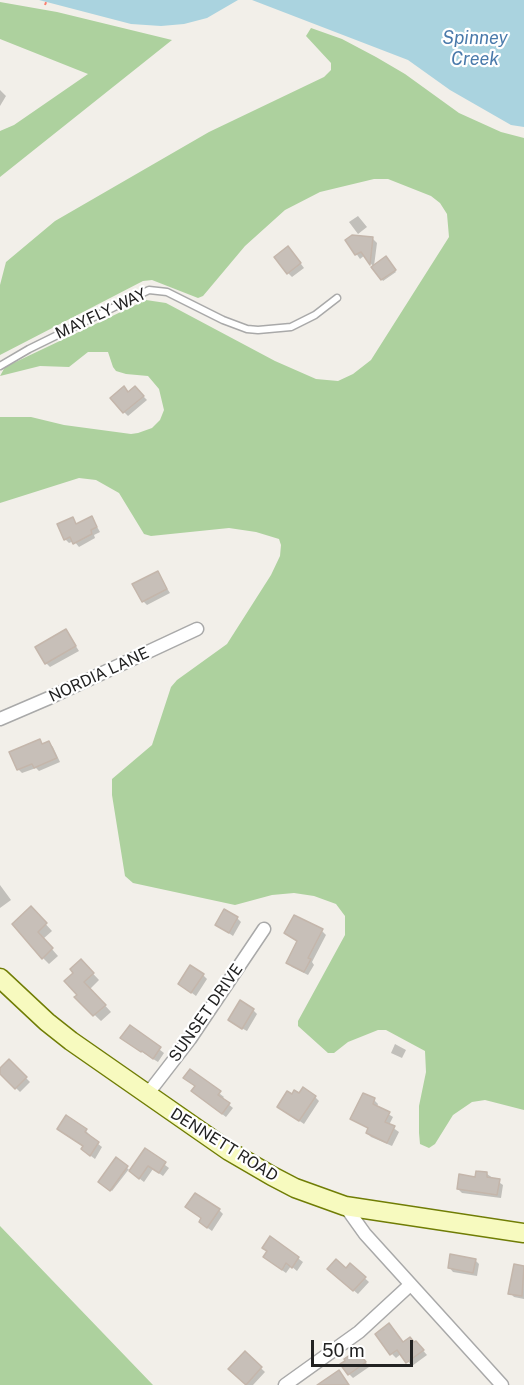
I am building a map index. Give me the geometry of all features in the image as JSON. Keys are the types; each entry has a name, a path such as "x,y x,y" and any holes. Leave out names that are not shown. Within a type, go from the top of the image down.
{"street":[{"name":"NORDIA LANE","path":"0,718 49,698 197,629"},
{"name":"SUNSET DRIVE","path":"147,1096 190,1039 264,929"},
{"name":"DENNETT ROAD","path":"0,978 47,1022 147,1096 233,1154 295,1188 345,1206 524,1233"},
{"path":"345,1206 362,1230 410,1285 502,1385"},
{"path":"285,1385 358,1332 410,1285"}],"lane":[{"name":"MAYFLY WAY","path":"0,366 148,290 166,292 224,320 247,329 258,330 291,327 315,315 337,298"}],"path":[{"path":"45,5 47,0"}],"green space":[{"path":"0,2 57,12 172,40 0,177 0,131 14,125 88,74 0,39"},
{"path":"311,28 342,39 376,57 405,74 459,113 501,132 524,138 524,1110 485,1100 472,1102 453,1115 435,1144 429,1148 420,1144 419,1133 419,1106 426,1072 425,1051 386,1030 378,1030 348,1042 334,1053 328,1053 298,1026 298,1021 345,935 345,916 336,904 314,896 294,893 272,895 235,905 133,883 125,876 112,795 112,779 152,745 171,687 177,680 227,644 271,575 280,556 279,539 256,532 229,528 151,536 144,534 119,493 96,480 79,478 0,503 0,417 31,417 64,425 131,434 152,428 160,420 164,410 159,389 148,376 116,371 108,352 88,352 69,367 40,366 0,376 5,367 146,300 166,303 275,361 316,379 338,381 353,374 371,360 449,237 447,214 440,203 431,196 388,179 374,179 320,192 285,210 245,246 203,296 198,298 152,280 143,281 0,355 0,285 6,262 55,221 209,132 324,77 331,70 331,63 306,36"},
{"path":"0,1226 153,1385 0,1385"}],"water":[{"path":"39,0 238,0 207,18 184,24 161,26 131,24"},
{"name":"Spinney Creek","path":"252,0 524,0 524,127 511,125 450,90 408,60"}],"building":[{"path":"352,235 373,237 370,265 361,252 355,255 345,240"},
{"path":"288,246 301,263 287,274 274,257"},
{"path":"386,256 396,270 381,280 371,267"},
{"path":"124,386 128,392 135,386 144,396 123,413 110,398"},
{"path":"92,516 97,527 91,530 92,534 73,544 70,537 64,540 57,524 73,517 76,524"},
{"path":"158,571 167,589 142,602 132,584"},
{"path":"66,629 76,646 45,664 35,647"},
{"path":"40,739 42,744 49,741 57,758 34,768 32,764 17,770 9,752"},
{"path":"31,906 47,923 38,932 53,948 42,959 12,924"},
{"path":"224,909 238,917 229,933 215,925"},
{"path":"294,915 323,929 308,958 311,959 304,972 286,963 297,941 284,933"},
{"path":"81,959 94,973 84,982 106,1005 93,1016 74,997 77,995 64,981 73,973 70,969"},
{"path":"190,965 204,974 191,993 178,984"},
{"path":"240,1000 254,1009 242,1029 228,1020"},
{"path":"130,1025 161,1047 153,1059 120,1038"},
{"path":"9,1059 27,1077 15,1089 0,1074 0,1068"},
{"path":"190,1069 221,1091 218,1095 230,1103 222,1114 191,1091 195,1086 183,1078"},
{"path":"303,1087 316,1096 299,1121 277,1107 287,1091 292,1094 294,1090 299,1093"},
{"path":"363,1093 375,1098 373,1104 390,1112 385,1122 395,1126 387,1143 366,1133 368,1128 350,1119"},
{"path":"66,1115 87,1129 85,1132 99,1142 90,1156 81,1149 83,1146 57,1129"},
{"path":"145,1148 166,1162 159,1173 148,1166 139,1179 129,1171"},
{"path":"116,1157 128,1166 110,1191 98,1182"},
{"path":"476,1171 487,1172 487,1177 500,1179 497,1195 457,1189 459,1174 475,1177"},
{"path":"195,1193 220,1209 207,1228 199,1222 201,1218 185,1207"},
{"path":"270,1236 299,1257 292,1268 286,1263 282,1270 263,1257 267,1251 262,1248"},
{"path":"450,1254 476,1259 473,1273 448,1268"},
{"path":"336,1259 346,1268 350,1263 366,1277 353,1291 327,1269"},
{"path":"514,1264 524,1266 522,1296 508,1294"},
{"path":"389,1323 403,1342 410,1337 424,1350 406,1363 397,1350 390,1355 375,1334"},
{"path":"357,1350 366,1362 348,1375 340,1364"},
{"path":"245,1351 262,1367 246,1385 228,1369"},
{"path":"339,1370 349,1385 317,1385"}]}
